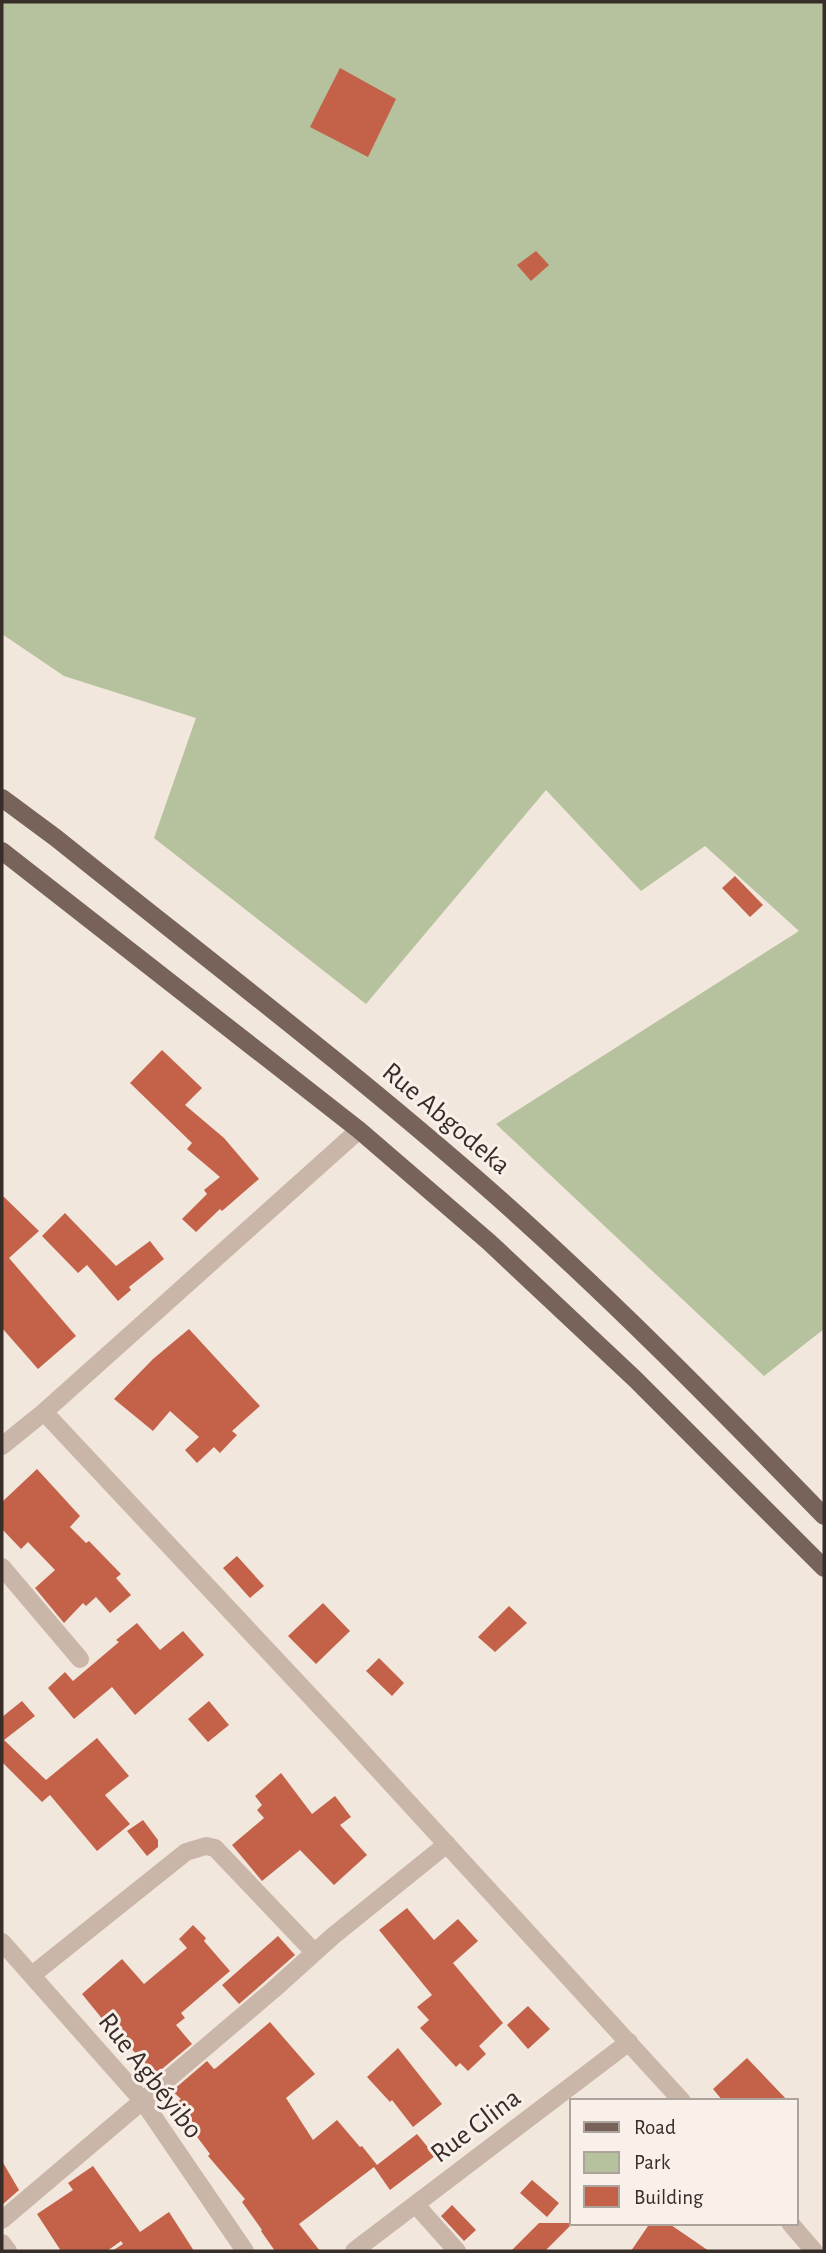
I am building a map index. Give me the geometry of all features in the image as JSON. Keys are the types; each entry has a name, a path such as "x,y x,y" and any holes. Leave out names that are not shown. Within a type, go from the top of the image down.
{"main road":[{"name":"Rue Abgodeka","path":"2,798 397,1110 495,1195 588,1280 824,1516"},
{"path":"2,851 359,1130 489,1242 748,1490 824,1568"}],"street":[{"path":"3,1442 44,1412 359,1130"},
{"path":"44,1412 447,1844 680,2099"},
{"path":"2,1567 80,1659"},
{"path":"2,2220 273,1990 314,1952 447,1844"},
{"path":"32,1975 186,1852 206,1846 215,1848 314,1952"},
{"name":"Rue Agbéyibo","path":"2,1942 142,2100 245,2251"},
{"name":"Rue Glina","path":"354,2251 629,2042"},
{"path":"416,2205 457,2251"},
{"path":"792,2225 814,2251"},
{"path":"2,2243 8,2251"}],"green space":[{"path":"2,2 824,2 824,1329 764,1376 496,1124 799,931 705,846 641,891 546,790 366,1004 154,838 196,718 64,676 2,634"}],"building":[{"path":"340,68 396,99 368,157 310,127"},
{"path":"536,251 549,265 531,281 517,265"},
{"path":"735,876 763,905 750,917 722,888"},
{"path":"162,1050 202,1088 185,1105 224,1138 259,1179 222,1211 220,1209 196,1232 182,1219 207,1194 204,1190 220,1177 187,1149 192,1143 130,1083"},
{"path":"2,1195 39,1231 9,1258 76,1336 38,1369 2,1328"},
{"path":"65,1213 116,1266 150,1241 164,1259 129,1287 131,1290 118,1301 87,1265 78,1273 42,1236"},
{"path":"189,1329 260,1406 232,1431 237,1435 220,1453 214,1447 197,1463 185,1450 199,1437 170,1411 153,1431 114,1399 153,1359"},
{"path":"37,1469 80,1516 70,1527 86,1543 89,1541 121,1574 116,1578 131,1595 110,1613 96,1597 86,1606 83,1603 64,1623 35,1588 55,1570 28,1542 21,1549 2,1529 2,1502"},
{"path":"237,1556 264,1586 250,1598 223,1568"},
{"path":"323,1603 350,1631 316,1664 288,1636"},
{"path":"509,1606 527,1623 495,1652 478,1637"},
{"path":"137,1623 160,1650 183,1631 204,1655 135,1715 112,1687 74,1719 48,1688 65,1672 73,1681"},
{"path":"379,1658 404,1683 392,1696 366,1671"},
{"path":"22,1701 35,1716 4,1740 46,1780 97,1738 129,1776 105,1795 130,1824 97,1851 50,1795 42,1802 2,1762 2,1717"},
{"path":"209,1701 229,1725 208,1742 188,1719"},
{"path":"281,1773 312,1814 335,1796 351,1817 340,1825 367,1855 334,1885 300,1850 262,1881 232,1845 264,1818 257,1810 262,1805 255,1796"},
{"path":"143,1820 158,1840 158,1847 147,1856 127,1831"},
{"path":"407,1908 434,1940 458,1919 478,1941 453,1963 503,2023 479,2046 486,2054 468,2071 460,2063 456,2067 420,2028 429,2020 417,2007 432,1995 379,1930"},
{"path":"193,1925 230,1971 181,2013 185,2018 176,2025 192,2044 156,2074 104,2021 82,1994 122,1959 144,1984 187,1948 179,1939"},
{"path":"278,1936 295,1955 239,2004 222,1985"},
{"path":"528,2006 550,2029 528,2049 507,2025"},
{"path":"270,2022 315,2074 286,2098 313,2140 337,2120 377,2165 417,2134 435,2156 390,2190 374,2167 299,2224 320,2251 275,2251 242,2202 245,2199 208,2156 210,2154 173,2105 181,2099 172,2091 207,2061 216,2068"},
{"path":"398,2048 442,2104 413,2127 392,2100 390,2102 367,2077"},
{"path":"747,2058 786,2099 721,2099 713,2089"},
{"path":"2,2161 19,2190 2,2205"},
{"path":"93,2166 140,2232 169,2212 194,2251 112,2251 123,2244 121,2241 107,2251 61,2251 37,2214 73,2190 68,2183"},
{"path":"532,2180 559,2203 547,2217 520,2193"},
{"path":"452,2205 476,2230 464,2241 441,2216"},
{"path":"539,2223 571,2225 545,2251 511,2251"},
{"path":"649,2225 671,2225 709,2251 631,2251"}]}
